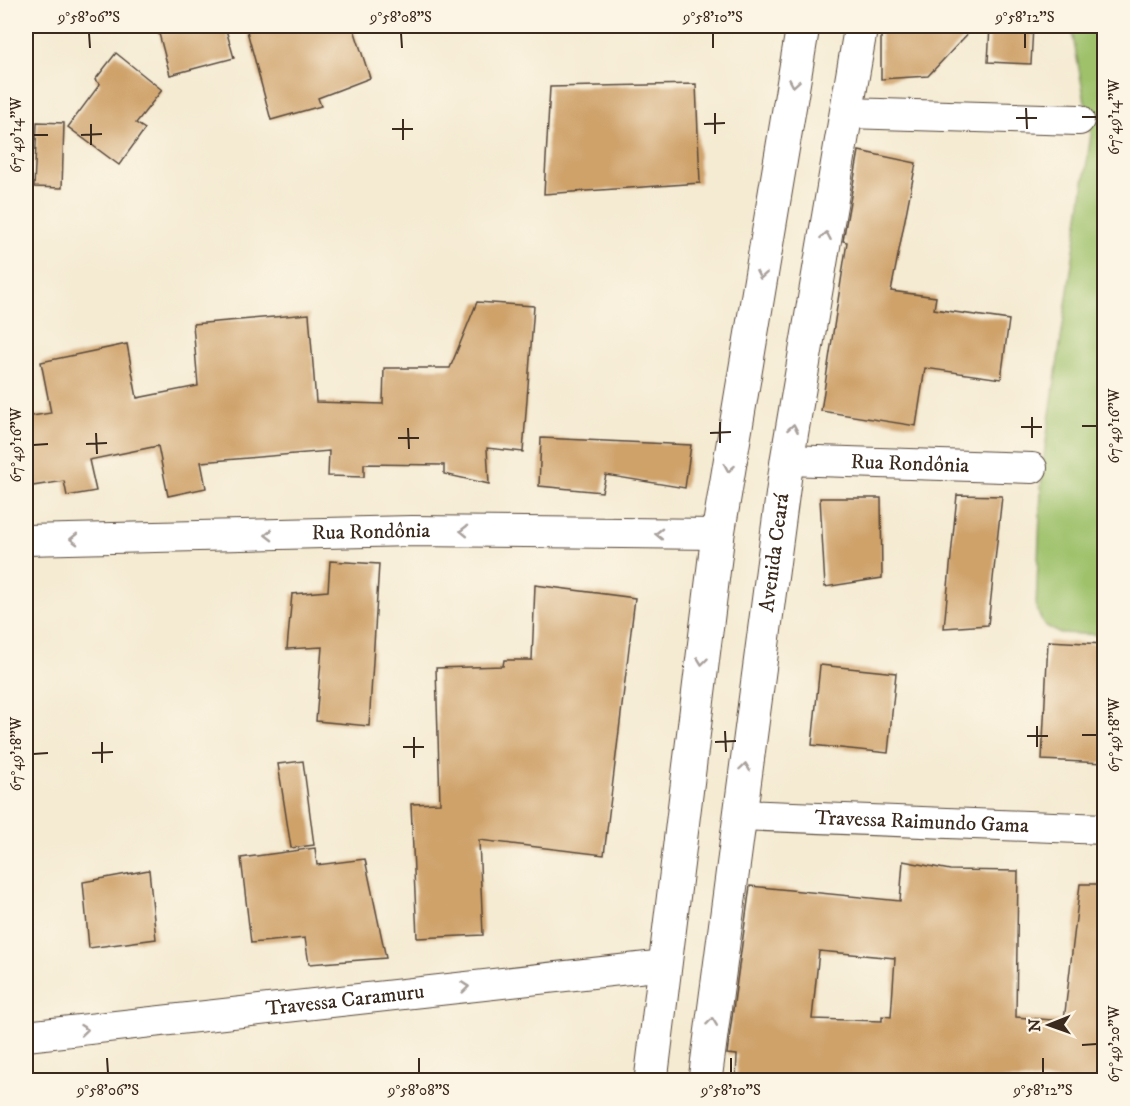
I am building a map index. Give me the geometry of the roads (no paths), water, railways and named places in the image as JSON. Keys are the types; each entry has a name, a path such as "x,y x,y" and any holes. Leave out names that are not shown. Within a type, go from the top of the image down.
{"main road":[{"path":"651,1080 718,534 804,26"},
{"name":"Avenida Ceará","path":"705,1080 787,460 861,26"}],"street":[{"path":"847,113 1079,120"},
{"name":"Rua Rondônia","path":"787,460 1032,468"},
{"name":"Rua Rondônia","path":"26,540 412,531 718,534"},
{"name":"Travessa Raimundo Gama","path":"739,815 1104,829"},
{"name":"Travessa Caramuru","path":"26,1036 665,965"}]}
